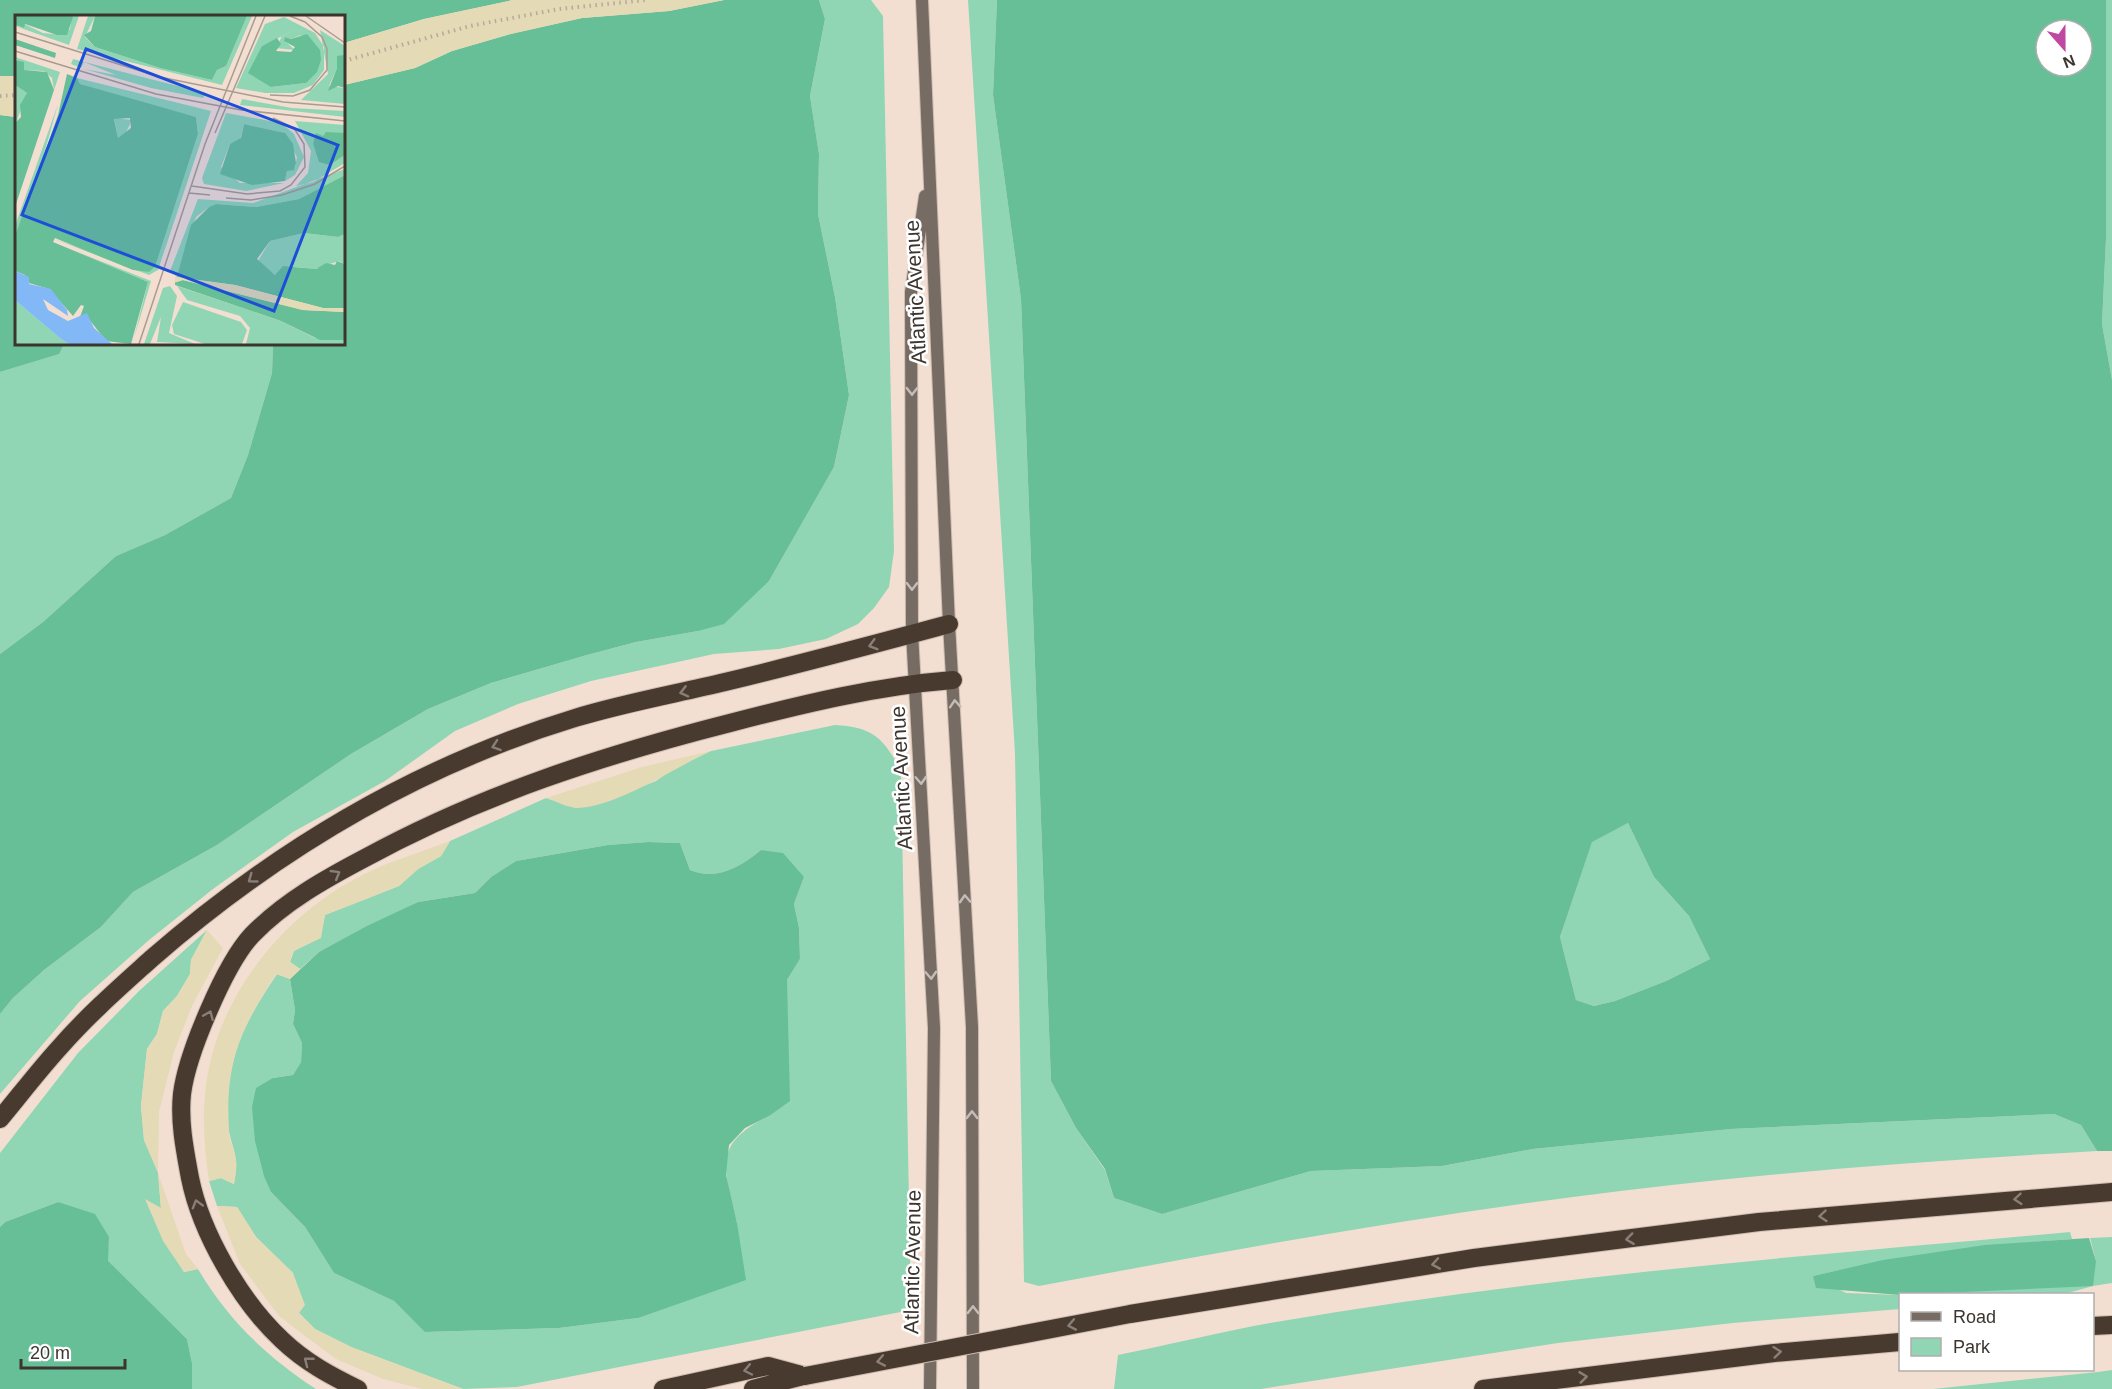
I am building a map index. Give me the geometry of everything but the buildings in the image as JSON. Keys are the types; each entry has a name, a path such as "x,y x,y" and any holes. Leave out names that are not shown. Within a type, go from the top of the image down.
{"highway":[{"path":"0,1119 61,1046 121,986 190,925 268,868 335,824 403,785 480,752 575,718 829,657 949,624"},
{"path":"358,1389 320,1371 281,1340 251,1304 203,1222 191,1184 183,1136 184,1085 206,1020 229,968 252,936 296,898 348,867 415,831 528,784 638,746 816,700 915,683 953,680"},
{"path":"753,1389 805,1376 1130,1314 1474,1258 1759,1222 2112,1192"},
{"path":"2094,1326 2112,1325"},
{"path":"1484,1389 1774,1353 1899,1342"},
{"path":"663,1389 768,1366 805,1376"}],"main road":[{"name":"Atlantic Avenue","path":"922,0 949,624 972,1027 973,1389"},
{"name":"Atlantic Avenue","path":"929,165 911,292 912,633 934,1028 930,1389"}],"path":[{"path":"345,62 470,26 559,9 646,0"},
{"path":"0,96 15,95"}],"green space":[{"path":"0,0 513,0 424,19 345,43 345,15 15,15 15,76 0,76"},
{"path":"724,0 819,0 825,19 810,96 819,154 818,214 835,297 849,395 834,467 769,581 724,624 636,642 587,655 491,683 428,709 351,754 217,845 133,892 101,927 44,970 13,998 0,1014 0,654 43,622 116,556 165,535 231,498 248,455 272,373 273,345 345,345 345,85 415,68 452,51 510,34 582,18 669,11"},
{"path":"819,0 871,0 883,16 894,551 889,587 874,608 858,624 826,639 779,649 714,654 591,681 518,704 455,731 385,781 293,832 213,889 149,940 80,1001 0,1094 0,1014 13,998 44,970 101,927 133,892 217,845 351,754 428,709 491,683 587,655 636,642 698,631 769,581 834,467 849,395 835,297 818,214 819,154 810,96 825,19"},
{"path":"968,0 997,0 993,95 1021,299 1051,1081 1076,1128 1105,1170 1114,1198 1162,1214 1311,1171 1442,1166 1533,1149 1731,1129 2054,1114 2081,1125 2097,1151 1835,1169 1638,1189 1506,1206 1372,1227 1039,1286 1024,1282 1015,753"},
{"path":"997,0 2106,0 2106,239 2102,324 2112,380 2112,1151 2097,1151 2081,1125 2054,1114 1731,1129 1533,1149 1442,1166 1311,1171 1162,1214 1114,1198 1105,1169 1076,1128 1051,1081 1021,299 993,95","holes":["1628,823 1654,877 1689,916 1710,959 1666,981 1615,1001 1594,1006 1576,1000 1560,937 1592,842"]},
{"path":"2106,0 2112,0 2112,380 2102,324 2106,239"},
{"path":"0,115 15,117 15,345 64,345 59,354 0,372"},
{"path":"63,345 273,345 272,373 248,455 231,498 165,535 116,556 43,622 0,654 0,372 58,354"},
{"path":"835,725 859,728 876,736 901,770 911,1310 517,1387 463,1389 351,1347 315,1329 299,1313 293,1273 256,1237 237,1207 217,1206 209,1181 221,1178 234,1184 236,1161 228,1125 229,1082 238,1045 245,1028 277,974 290,979 295,1010 293,1024 302,1043 301,1062 293,1075 273,1078 271,1192 305,1227 334,1273 394,1301 426,1332 559,1328 638,1318 737,1223 728,1187 726,1160 730,1148 738,1137 750,1126 769,1116 786,1012 787,980 800,959 799,928 794,904 804,877 761,850 736,867 710,874 690,870 680,843 648,842 608,845 516,861 491,877 475,893 418,902 319,952 300,969 290,962 294,951 320,938 325,915 399,886 418,869 441,856 450,841 546,798 577,808 607,800 656,781 674,768 711,751"},
{"path":"1628,823 1654,877 1689,916 1710,959 1666,981 1615,1001 1594,1006 1576,1000 1560,937 1592,841"},
{"path":"648,842 680,843 690,870 700,873 719,873 736,867 761,850 783,853 804,877 794,904 799,928 800,959 787,980 790,1101 769,1116 745,1128 729,1145 726,1175 737,1223 746,1280 638,1318 559,1328 425,1332 394,1301 334,1273 305,1227 271,1192 264,1176 255,1141 252,1107 256,1088 273,1078 293,1075 301,1062 302,1043 293,1024 295,1010 290,979 319,952 367,926 418,902 475,893 491,877 516,861 608,845"},
{"path":"207,930 191,960 190,974 177,996 163,1011 157,1034 147,1049 141,1106 144,1140 158,1172 161,1209 146,1200 184,1272 198,1269 222,1305 250,1336 281,1364 316,1389 192,1389 192,1363 187,1339 107,1261 109,1237 58,1202 5,1222 0,1227 0,1153 78,1053 139,991"},
{"path":"58,1202 95,1214 109,1237 108,1261 187,1339 192,1363 192,1389 0,1389 0,1227 5,1222"},
{"path":"2070,1232 2072,1239 1942,1252 1813,1276 1846,1293 1899,1295 1899,1309 1733,1323 1558,1343 1261,1389 1114,1389 1118,1355 1232,1330 1469,1293 1769,1259"},
{"path":"2112,1237 2112,1283 2068,1293 1929,1293 1993,1289 2096,1261 2090,1238"},
{"path":"2089,1238 2096,1261 2093,1286 1899,1293 1899,1295 1816,1288 1813,1276 1883,1260 1985,1245"},
{"path":"2112,1370 2112,1389 1933,1389 2098,1372"}],"sand":[{"path":"513,0 724,0 669,11 582,18 511,34 452,51 415,68 345,85 345,43 424,19"},
{"path":"0,76 15,76 15,117 0,115"},
{"path":"711,751 628,794 593,806 574,808 546,798 642,767"},
{"path":"450,841 441,856 418,869 399,886 325,915 321,938 293,951 290,962 300,969 290,979 276,974 244,1030 233,1066 228,1106 229,1134 236,1164 234,1184 221,1178 209,1181 204,1116 210,1061 235,999 253,970 274,943 298,919 325,898 376,868"},
{"path":"207,930 223,948 192,1006 174,1052 159,1112 158,1173 144,1140 141,1106 147,1049 157,1034 163,1011 177,996 190,974 191,960"},
{"path":"158,1173 186,1254 198,1269 184,1272 163,1241 145,1199 161,1208"},
{"path":"217,1206 237,1207 256,1237 293,1273 305,1305 299,1313 315,1329 351,1347 463,1389 422,1389 383,1379 336,1359 301,1333 279,1316 240,1264"}]}
